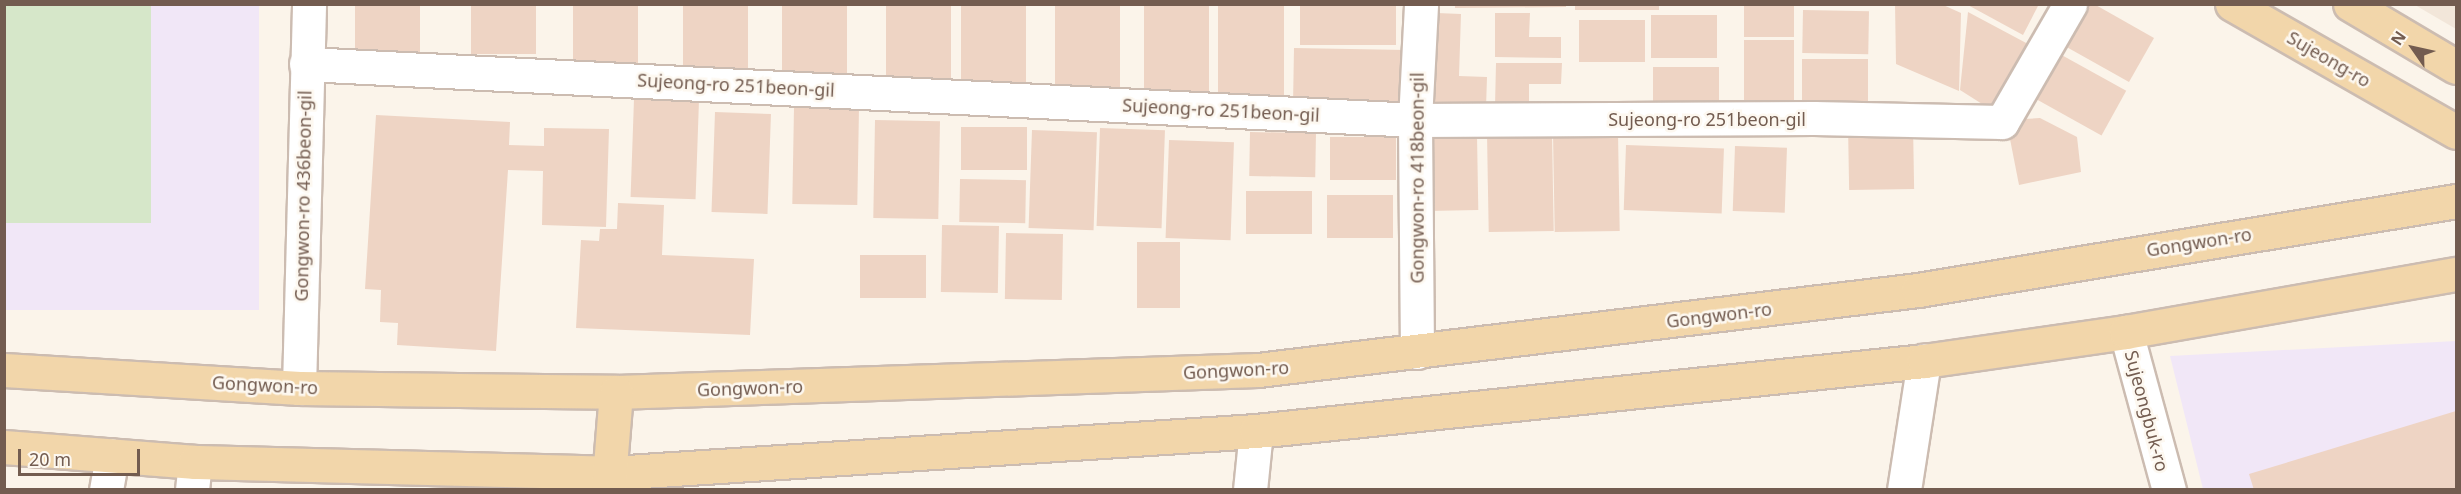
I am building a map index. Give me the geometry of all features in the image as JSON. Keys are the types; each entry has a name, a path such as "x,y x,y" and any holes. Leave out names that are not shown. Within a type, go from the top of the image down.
{"main road":[{"name":"Sujeong-ro","path":"2232,4 2457,132"},
{"path":"2350,4 2457,68"},
{"name":"Gongwon-ro","path":"4,370 299,388 616,392 1258,370 1918,290 2457,201"},
{"path":"4,447 112,456 194,476 610,481 1256,431 1924,361 2126,332 2457,274"},
{"path":"610,481 616,392"}],"street":[{"name":"Gongwon-ro 436beon-gil","path":"299,388 309,4"},
{"name":"Gongwon-ro 418beon-gil","path":"1417,352 1415,120 1420,4"},
{"name":"Sujeong-ro 251beon-gil","path":"306,64 1415,120 1814,118 2001,122 2070,4"},
{"name":"Sujeongbuk-ro","path":"2126,332 2169,489"},
{"path":"1904,489 1924,361"},
{"path":"1250,489 1256,431"},
{"path":"106,489 112,456"}],"shaded area":[{"path":"5,5 259,5 259,310 5,310"},
{"path":"2415,5 2456,5 2456,29"},
{"path":"2456,341 2456,489 2203,489 2170,356"}],"green space":[{"path":"4,5 151,5 151,223 4,223"}],"building":[{"path":"355,4 420,4 420,54 355,54"},
{"path":"471,4 536,4 536,54 471,54"},
{"path":"573,4 638,4 638,63 573,63"},
{"path":"683,4 748,4 748,69 683,69"},
{"path":"782,4 847,4 847,75 782,75"},
{"path":"886,4 951,4 951,81 886,81"},
{"path":"961,4 1026,4 1026,82 961,82"},
{"path":"1055,4 1120,4 1120,87 1055,87"},
{"path":"1144,4 1209,4 1209,95 1144,95"},
{"path":"1218,4 1284,4 1284,95 1218,95"},
{"path":"1300,4 1396,4 1396,45 1300,45"},
{"path":"1455,4 1566,4 1566,7 1455,8"},
{"path":"1744,4 1794,4 1794,37 1744,37"},
{"path":"1895,4 1941,4 1961,13 1959,91 1896,64"},
{"path":"1966,4 2039,4 2023,35"},
{"path":"2086,4 2094,4 2154,38 2129,82 2063,45"},
{"path":"1575,5 1659,5 1659,10 1575,10"},
{"path":"1803,10 1869,11 1868,54 1802,53"},
{"path":"1968,12 2028,44 1990,109 1960,90"},
{"path":"1437,13 1461,14 1459,76 1487,77 1486,108 1433,107"},
{"path":"1495,13 1530,13 1529,37 1561,37 1561,58 1495,57"},
{"path":"1651,15 1717,15 1717,58 1651,58"},
{"path":"1579,20 1645,20 1645,62 1579,62"},
{"path":"1744,40 1794,40 1794,111 1744,111"},
{"path":"1294,48 1406,50 1405,103 1293,101"},
{"path":"2058,53 2126,91 2101,135 2033,98"},
{"path":"1802,59 1868,59 1868,102 1802,102"},
{"path":"1496,63 1562,63 1561,84 1529,84 1529,107 1495,106"},
{"path":"1653,67 1719,67 1719,109 1653,109"},
{"path":"634,99 699,101 696,199 631,197"},
{"path":"794,107 859,108 857,205 792,204"},
{"path":"715,112 771,114 767,214 712,212"},
{"path":"376,115 510,122 509,145 544,146 544,128 609,129 606,227 542,225 543,171 508,170 496,351 397,345 398,323 380,322 381,290 365,289"},
{"path":"2040,118 2077,137 2081,172 2019,185 2010,139 2024,119"},
{"path":"875,120 940,121 938,219 873,218"},
{"path":"1913,124 1914,189 1849,190 1848,125"},
{"path":"961,127 1027,127 1027,170 961,170"},
{"path":"1100,128 1165,130 1162,228 1097,226"},
{"path":"1032,130 1097,132 1094,230 1029,228"},
{"path":"1250,132 1316,133 1315,177 1249,176"},
{"path":"1552,133 1554,231 1489,232 1487,134"},
{"path":"1618,133 1620,231 1555,232 1553,134"},
{"path":"1477,135 1478,210 1427,211 1426,136"},
{"path":"1330,137 1396,137 1396,180 1330,180"},
{"path":"1169,140 1234,142 1231,240 1166,238"},
{"path":"1626,145 1724,148 1722,213 1624,210"},
{"path":"1735,146 1787,148 1785,213 1733,211"},
{"path":"960,179 1026,180 1025,223 959,222"},
{"path":"1246,191 1312,191 1312,234 1246,234"},
{"path":"1327,195 1393,195 1393,238 1327,238"},
{"path":"618,203 664,205 662,255 754,259 750,335 576,328 581,240 599,241 600,229 617,229"},
{"path":"942,225 999,226 998,293 941,292"},
{"path":"1006,233 1063,234 1062,300 1005,299"},
{"path":"1137,242 1180,242 1180,308 1137,308"},
{"path":"860,255 926,255 926,298 860,298"},
{"path":"2456,411 2456,490 2254,490 2249,474"}]}
